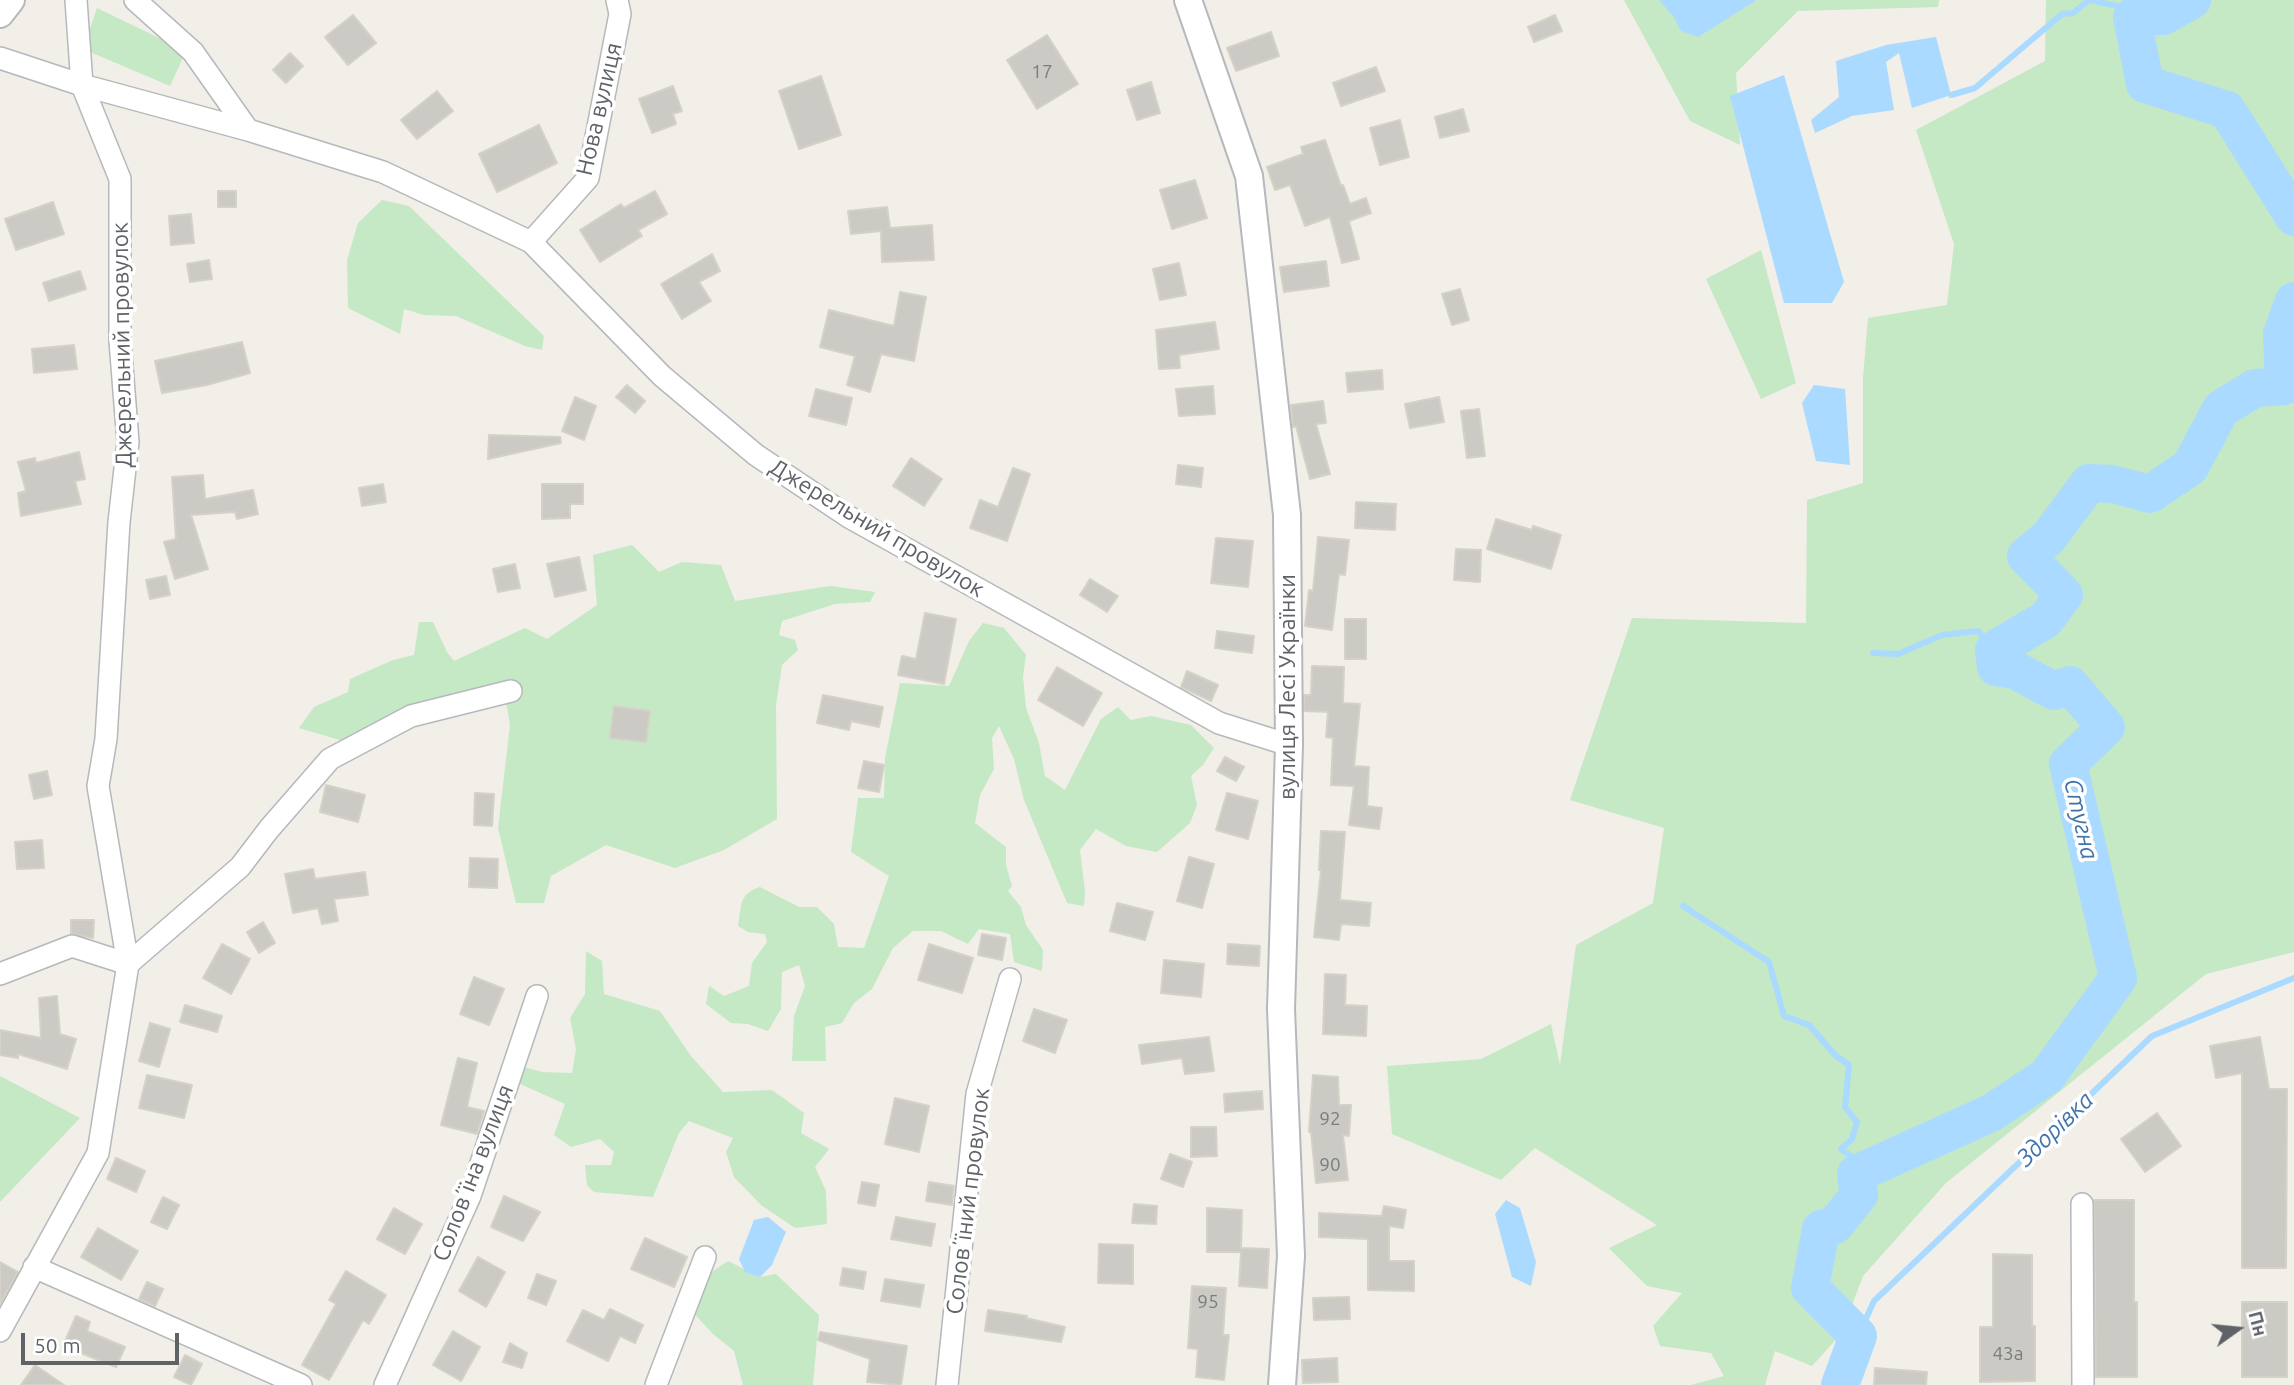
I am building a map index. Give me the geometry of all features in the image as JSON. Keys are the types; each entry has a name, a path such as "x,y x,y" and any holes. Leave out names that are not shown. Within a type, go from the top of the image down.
{"street":[{"path":"0,14 11,0"},
{"name":"Джерельний провулок","path":"0,1331 98,1153 128,964 99,786 106,744 119,522 128,442 120,341 120,178 82,85 76,0"},
{"path":"135,0 193,52 248,130"},
{"name":"Нова вулиця","path":"531,242 588,178 620,14 617,0"},
{"name":"вулиця Лесі Українки","path":"1188,0 1249,176 1287,515 1289,745 1281,1009 1291,1256 1282,1385"},
{"path":"0,58 82,85"},
{"name":"Джерельний провулок","path":"82,85 248,130 383,172 531,242 662,376 756,455 849,517 1219,723 1289,745"},
{"path":"0,974 72,946 128,964 240,867 330,760 411,716 511,691"},
{"name":"Соловʼїний провулок","path":"947,1385 977,1094 1010,979"},
{"name":"Соловʼїна вулиця","path":"385,1385 470,1196 537,996"},
{"path":"2082,1204 2083,1385"},
{"path":"656,1385 705,1257"},
{"path":"34,1267 301,1385"}],"green space":[{"path":"1624,0 1939,0 1938,7 1798,11 1736,73 1740,145 1690,121"},
{"path":"2046,0 2294,0 2294,952 2206,974 1946,1183 1863,1276 1841,1334 1812,1366 1775,1351 1765,1385 1691,1385 1724,1376 1711,1353 1660,1346 1653,1326 1682,1293 1647,1286 1609,1248 1657,1225 1535,1148 1501,1180 1392,1134 1387,1066 1481,1059 1551,1024 1560,1065 1576,945 1653,903 1664,828 1570,800 1632,618 1806,623 1807,500 1863,483 1863,378 1868,318 1947,305 1954,244 1916,130 2045,61"},
{"path":"97,8 186,51 170,86 83,49"},
{"path":"382,200 409,206 544,336 542,350 525,346 456,316 424,315 404,309 400,334 348,308 347,260 358,223"},
{"path":"1761,250 1796,383 1761,399 1706,279"},
{"path":"632,545 659,572 682,562 721,565 735,601 830,586 875,592 870,602 835,604 782,621 779,635 795,640 798,650 782,665 776,705 777,819 724,850 675,868 606,845 551,876 544,903 516,903 498,828 510,725 505,695 471,690 343,741 299,728 314,707 348,692 350,679 393,660 414,655 419,622 433,622 454,661 525,628 547,639 597,605 593,555"},
{"path":"983,623 1004,628 1026,655 1023,677 1026,708 1039,743 1045,776 1065,790 1101,719 1118,707 1131,720 1151,716 1191,725 1214,748 1203,765 1191,776 1197,805 1190,823 1157,852 1126,846 1096,829 1080,850 1084,906 1067,903 1024,800 1014,759 999,726 992,738 994,769 980,795 975,823 1006,847 1006,865 1012,886 1008,891 1021,907 1026,925 1043,950 1042,971 1014,962 1010,934 979,929 968,944 941,931 913,931 893,948 872,989 854,1003 842,1023 825,1027 826,1061 792,1061 794,1016 805,986 799,965 782,972 781,1009 768,1031 748,1024 731,1023 706,1004 709,986 724,996 749,986 752,963 767,942 765,934 748,932 738,926 744,897 760,887 799,907 817,907 834,924 838,947 864,948 889,876 851,852 858,798 884,798 885,758 900,683 949,686 969,641"},
{"path":"586,951 602,961 604,994 660,1011 691,1056 723,1092 772,1090 804,1113 801,1133 829,1149 815,1167 826,1191 827,1224 795,1228 761,1205 734,1177 726,1152 733,1138 689,1121 679,1133 653,1197 594,1192 587,1185 585,1165 611,1165 614,1152 600,1139 571,1147 554,1135 565,1104 518,1083 524,1067 542,1072 572,1073 576,1049 570,1018 585,994"},
{"path":"0,1076 80,1118 0,1202"},
{"path":"728,1261 760,1277 776,1274 819,1315 813,1385 743,1385 734,1351 713,1334 688,1307 713,1271"}],"water":[{"path":"1659,0 1755,1 1698,37 1681,31 1673,16"},
{"path":"1936,37 1951,95 1912,108 1899,53 1886,62 1894,110 1852,116 1815,133 1811,120 1839,97 1836,61 1886,45"},
{"path":"1784,75 1844,282 1832,303 1784,303 1730,96"},
{"path":"1814,385 1845,389 1850,465 1816,461 1802,403"},
{"path":"1506,1200 1520,1208 1536,1262 1531,1286 1512,1277 1495,1214"},
{"path":"768,1217 786,1232 772,1265 760,1277 745,1272 739,1259 754,1220"}],"building":[{"path":"353,15 376,43 348,65 325,37"},
{"path":"1555,15 1562,31 1534,42 1528,27"},
{"path":"1271,32 1279,56 1236,71 1227,48"},
{"path":"1047,35 1078,84 1037,109 1007,60"},
{"path":"290,53 303,66 286,83 273,70"},
{"path":"1376,67 1385,91 1341,106 1333,83"},
{"path":"821,76 841,135 799,149 779,91"},
{"path":"1151,82 1160,113 1137,120 1127,90"},
{"path":"673,86 682,111 673,114 676,124 652,133 639,99"},
{"path":"437,91 453,111 417,139 401,120"},
{"path":"1463,109 1469,131 1440,138 1435,117"},
{"path":"1400,120 1409,157 1380,165 1370,128"},
{"path":"539,125 557,163 497,192 479,154"},
{"path":"1325,140 1350,204 1366,198 1371,213 1349,221 1359,259 1342,263 1330,217 1305,226 1290,185 1275,190 1267,167 1303,154 1301,147"},
{"path":"1195,180 1207,218 1172,229 1160,190"},
{"path":"218,191 236,191 236,207 218,207"},
{"path":"655,191 667,214 638,230 642,236 600,262 580,230 621,204 624,208"},
{"path":"53,202 64,234 16,250 5,219"},
{"path":"887,207 890,228 932,225 934,260 882,262 881,231 851,234 848,211"},
{"path":"191,214 194,243 171,245 169,216"},
{"path":"712,254 720,271 699,282 711,301 682,319 661,284"},
{"path":"209,260 212,279 190,282 187,264"},
{"path":"1326,261 1329,286 1284,292 1280,267"},
{"path":"1179,263 1186,295 1160,300 1153,269"},
{"path":"80,271 86,289 49,301 43,283"},
{"path":"1460,289 1469,320 1452,325 1442,294"},
{"path":"900,292 926,297 914,361 881,354 870,392 847,385 855,356 820,347 829,310 894,326"},
{"path":"1215,322 1219,349 1179,355 1180,368 1159,369 1156,330"},
{"path":"242,342 250,373 207,385 162,393 155,361"},
{"path":"74,345 77,369 34,373 32,349"},
{"path":"1382,370 1383,389 1348,392 1346,373"},
{"path":"627,385 645,401 635,413 616,397"},
{"path":"1213,386 1215,414 1179,416 1176,389"},
{"path":"816,389 852,398 846,425 809,416"},
{"path":"575,397 596,406 584,440 562,431"},
{"path":"1439,397 1444,422 1410,428 1405,404"},
{"path":"1323,401 1326,423 1316,424 1330,474 1310,479 1296,426 1293,427 1291,405"},
{"path":"1479,409 1485,456 1467,458 1461,411"},
{"path":"489,435 560,437 561,443 488,459"},
{"path":"79,452 85,479 75,481 81,504 21,516 18,493 26,491 18,462 35,458 36,463"},
{"path":"911,458 942,479 924,506 893,486"},
{"path":"1178,465 1203,468 1201,487 1176,484"},
{"path":"1013,468 1030,474 1007,541 970,528 980,500 998,507"},
{"path":"203,475 205,499 253,490 258,514 237,519 235,512 191,515 208,569 175,579 164,542 176,539 172,477"},
{"path":"383,484 386,502 362,506 359,488"},
{"path":"542,484 583,484 583,504 570,504 570,518 542,519"},
{"path":"1356,502 1396,504 1395,530 1355,528"},
{"path":"1496,519 1561,535 1551,569 1487,549"},
{"path":"1318,537 1349,540 1345,575 1339,574 1332,630 1305,626 1309,590 1313,591"},
{"path":"1216,538 1253,541 1248,587 1211,583"},
{"path":"1456,549 1481,550 1480,582 1454,580"},
{"path":"579,557 586,590 555,597 547,564"},
{"path":"515,564 520,588 498,592 493,569"},
{"path":"166,576 170,595 150,599 146,580"},
{"path":"1090,579 1118,596 1107,612 1080,595"},
{"path":"925,613 956,619 944,684 898,675 902,656 916,659"},
{"path":"1345,619 1366,619 1366,659 1345,659"},
{"path":"1217,631 1254,636 1252,653 1215,648"},
{"path":"1312,666 1344,667 1343,703 1360,704 1354,766 1369,767 1367,806 1382,808 1379,829 1349,825 1354,786 1331,785 1333,738 1326,737 1328,712 1304,711 1304,695 1311,695"},
{"path":"1057,667 1102,693 1083,726 1038,700"},
{"path":"1187,671 1218,685 1211,701 1181,687"},
{"path":"823,695 883,707 879,727 851,721 849,730 817,723"},
{"path":"614,706 650,711 646,742 610,738"},
{"path":"1225,757 1244,767 1236,781 1217,771"},
{"path":"864,761 884,765 879,792 858,788"},
{"path":"47,771 52,795 34,799 29,775"},
{"path":"326,785 365,795 358,822 320,812"},
{"path":"475,793 494,794 492,826 474,825"},
{"path":"1227,793 1258,801 1248,839 1216,830"},
{"path":"1321,831 1345,832 1340,900 1371,903 1369,926 1341,924 1339,940 1314,937 1321,870"},
{"path":"42,840 44,868 17,869 15,842"},
{"path":"1189,857 1214,864 1202,908 1177,901"},
{"path":"470,858 498,859 497,888 469,887"},
{"path":"313,869 315,879 365,872 368,895 334,899 338,921 322,924 318,908 293,913 285,874"},
{"path":"1117,903 1153,912 1145,940 1110,931"},
{"path":"71,920 94,920 93,938 71,934"},
{"path":"263,922 275,943 259,953 247,932"},
{"path":"982,934 1006,938 1002,960 978,955"},
{"path":"222,944 250,959 231,994 203,978"},
{"path":"929,944 973,958 962,993 918,980"},
{"path":"1228,944 1260,946 1259,966 1227,964"},
{"path":"1164,960 1204,964 1201,997 1161,993"},
{"path":"1325,974 1346,975 1345,1005 1367,1006 1366,1036 1323,1034"},
{"path":"474,977 504,989 489,1025 460,1014"},
{"path":"57,996 60,1034 76,1039 67,1069 18,1054 18,1058 0,1055 0,1030 41,1038 39,998"},
{"path":"185,1005 222,1016 217,1032 180,1022"},
{"path":"1034,1009 1067,1020 1055,1053 1023,1041"},
{"path":"150,1023 170,1029 159,1067 139,1061"},
{"path":"1209,1037 1214,1071 1185,1074 1182,1058 1142,1064 1139,1045"},
{"path":"2260,1037 2269,1089 2287,1089 2286,1268 2242,1268 2242,1073 2216,1078 2210,1046"},
{"path":"458,1058 477,1063 467,1107 484,1111 477,1134 441,1125"},
{"path":"147,1075 192,1085 184,1118 139,1108"},
{"path":"1313,1075 1338,1077 1339,1105 1351,1105 1349,1136 1343,1135 1348,1180 1316,1183 1309,1132"},
{"path":"1262,1091 1263,1109 1225,1112 1224,1094"},
{"path":"895,1098 929,1106 919,1152 885,1144"},
{"path":"2157,1113 2181,1146 2145,1172 2121,1139"},
{"path":"1191,1127 1216,1127 1217,1156 1191,1157"},
{"path":"1170,1154 1192,1162 1183,1187 1161,1179"},
{"path":"116,1158 145,1171 136,1192 107,1179"},
{"path":"862,1182 879,1185 875,1206 858,1203"},
{"path":"929,1182 954,1186 952,1205 926,1201"},
{"path":"504,1196 540,1212 523,1241 491,1227"},
{"path":"163,1197 179,1205 167,1229 151,1222"},
{"path":"2094,1200 2134,1200 2137,1377 2096,1377"},
{"path":"1134,1204 1157,1206 1156,1224 1132,1223"},
{"path":"1384,1206 1406,1210 1403,1228 1389,1226 1389,1261 1414,1261 1414,1291 1368,1290 1368,1239 1319,1237 1319,1213 1382,1216"},
{"path":"394,1208 422,1224 405,1254 377,1239"},
{"path":"1207,1208 1242,1210 1241,1248 1269,1249 1267,1288 1239,1286 1241,1252 1207,1252"},
{"path":"896,1217 935,1224 931,1246 891,1239"},
{"path":"98,1228 138,1251 121,1280 81,1257"},
{"path":"645,1238 687,1257 674,1287 631,1269"},
{"path":"1099,1244 1133,1245 1133,1284 1098,1283"},
{"path":"1993,1254 2032,1255 2035,1381 1980,1382 1980,1327 1993,1327"},
{"path":"478,1257 505,1272 486,1307 459,1291"},
{"path":"0,1262 18,1272 0,1304"},
{"path":"843,1268 866,1272 863,1289 840,1285"},
{"path":"346,1271 386,1295 369,1324 363,1320 329,1380 302,1365 336,1304 329,1300"},
{"path":"537,1274 556,1281 546,1305 528,1298"},
{"path":"885,1279 924,1285 920,1307 881,1301"},
{"path":"147,1282 163,1289 155,1306 139,1299"},
{"path":"1192,1286 1226,1288 1223,1335 1229,1335 1224,1380 1196,1377 1198,1349 1188,1348"},
{"path":"1349,1297 1350,1319 1314,1320 1313,1298"},
{"path":"2242,1302 2287,1302 2287,1377 2242,1377"},
{"path":"610,1309 643,1325 635,1343 620,1336 608,1361 567,1341 583,1310 604,1320"},
{"path":"988,1310 1027,1316 1026,1318 1065,1327 1061,1342 985,1331"},
{"path":"76,1316 90,1322 87,1331 125,1347 116,1367 63,1346"},
{"path":"453,1331 480,1347 461,1381 433,1365"},
{"path":"820,1332 907,1346 901,1385 867,1382 870,1359 818,1340"},
{"path":"510,1343 527,1353 522,1368 503,1362"},
{"path":"185,1355 202,1364 191,1385 174,1377"},
{"path":"1337,1358 1338,1382 1303,1383 1302,1360"},
{"path":"35,1365 64,1385 21,1385"},
{"path":"1875,1368 1927,1372 1926,1385 1874,1385"}],"waterway":[{"path":"1951,95 1975,88 2062,14 2073,13 2089,0 2128,8 2132,17"},
{"name":"Стугна","path":"2192,0 2163,16 2132,17 2145,84 2227,110 2294,217"},
{"name":"Стугна","path":"1840,1385 1858,1336 1810,1288 1821,1229 1835,1225 1859,1195 1856,1174 1991,1113 2047,1076 2118,978 2068,764 2106,727 2070,685 2054,691 2015,670 1996,667 1994,650 2045,620 2064,595 2026,556 2048,538 2089,483 2112,484 2150,494 2190,467 2221,409 2255,388 2284,386 2282,334 2294,301"},
{"path":"1873,653 1898,654 1942,635 1978,631 1994,650"},
{"path":"1683,906 1769,962 1784,1016 1809,1025 1835,1055 1849,1065 1845,1107 1857,1122 1852,1139 1841,1149 1852,1157 1845,1170 1856,1174"},
{"name":"Здорівка","path":"1858,1336 1874,1301 2152,1036 2294,978"}]}
